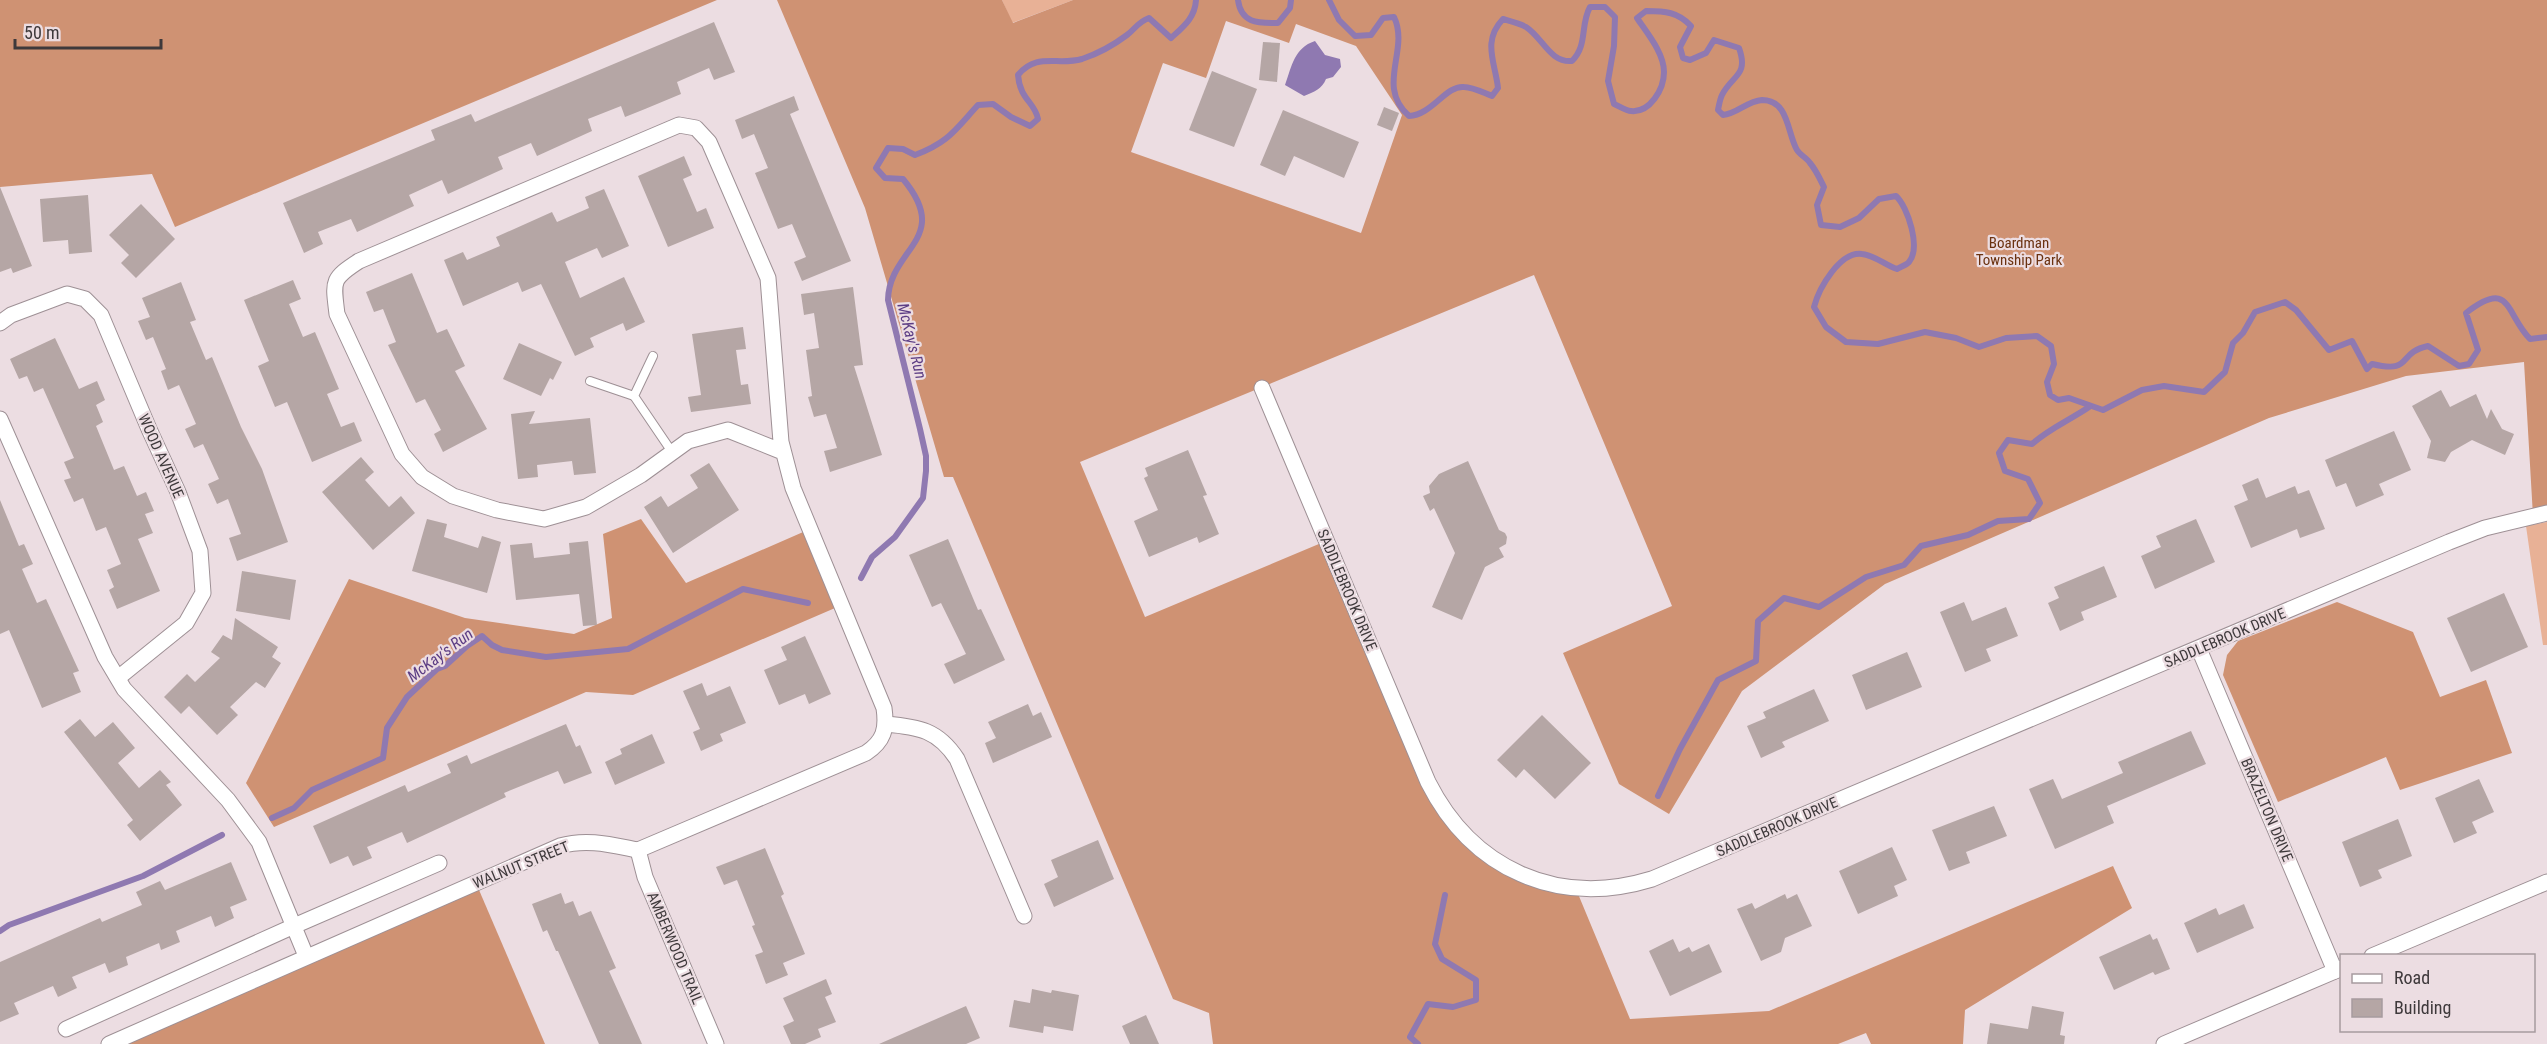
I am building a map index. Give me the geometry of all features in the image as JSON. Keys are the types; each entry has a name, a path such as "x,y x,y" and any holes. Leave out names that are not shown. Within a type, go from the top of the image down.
{"street":[{"path":"638,850 866,753 883,739 886,724 884,708 793,488 783,452 768,278 709,142 696,128 679,125 359,261 339,274 334,289 337,314 402,454 422,477 453,496 497,510 544,519 586,507 641,475 688,441 728,430 783,452"},
{"name":"WOOD AVENUE","path":"0,323 11,315 67,294 85,300 101,315 178,492 200,551 203,593 186,623 117,678"},
{"name":"SADDLEBROOK DRIVE","path":"1262,388 1437,800 1448,818 1479,849 1514,871 1537,881 1576,889 1596,890 1636,884 1652,879 2199,650 2449,542 2485,528 2547,513"},
{"path":"0,419 105,657 117,678 228,800 259,842 306,956"},
{"name":"BRAZELTON DRIVE","path":"2199,650 2338,970"},
{"path":"886,724 918,727 934,735 948,746 957,759 1024,916"},
{"name":"WALNUT STREET","path":"109,1044 560,846 599,842 638,850"},
{"name":"AMBERWOOD TRAIL","path":"638,850 645,877 716,1044"},
{"path":"66,1029 439,863"},
{"path":"2377,954 2547,882"},
{"path":"2164,1044 2338,970"}],"lane":[{"path":"634,396 652,356"},
{"path":"590,381 634,396 672,453"}],"shaded area":[{"path":"1002,0 1073,0 1012,23"},
{"path":"1315,41 1325,55 1340,59 1341,67 1333,77 1326,79 1320,88 1304,96 1285,85 1298,53"},
{"path":"2547,522 2547,645 2543,645 2526,526"}],"green space":[{"path":"0,0 717,0 175,227 152,174 0,187"},
{"name":"Boardman Township Park","path":"777,0 1002,0 1013,23 1073,0 2547,0 2547,513 2533,516 2524,362 2406,376 2269,418 1885,584 1742,691 1669,814 1619,784 1563,653 1672,606 1534,275 1080,462 1145,617 1326,541 1428,782 1479,849 1576,889 1630,1019 1769,1011 2113,866 2132,908 1965,1010 1963,1044 1871,1044 1866,1033 1838,1044 1213,1044 1209,1013 1173,999 953,477 944,477 865,208","holes":["1226,21 1289,43 1296,24 1356,46 1402,115 1361,233 1131,152 1163,63 1206,78"]},
{"path":"641,519 686,583 810,529 842,605 633,695 586,692 274,827 246,783 349,579 465,618 574,634 612,618 603,534"},
{"path":"2337,602 2413,632 2440,697 2486,680 2512,753 2400,790 2386,757 2278,802 2223,675 2227,655 2238,641"},
{"path":"476,883 545,1044 109,1044"}],"building":[{"path":"714,22 735,72 714,80 709,68 677,82 681,94 625,117 621,106 588,119 592,131 537,156 531,143 498,157 503,169 448,194 442,180 409,195 414,206 357,232 351,219 318,232 323,244 304,253 283,203 435,140 431,130 471,114 475,122"},
{"path":"1263,42 1280,43 1277,82 1259,80"},
{"path":"1212,71 1257,89 1234,147 1189,130"},
{"path":"794,96 799,110 790,114 851,261 802,281 794,262 806,257 792,224 778,229 755,173 768,168 754,134 742,139 735,120"},
{"path":"1384,107 1399,113 1392,131 1377,125"},
{"path":"1283,110 1359,142 1344,178 1294,156 1285,176 1260,165"},
{"path":"684,156 692,175 683,179 697,212 706,208 714,228 668,247 638,176"},
{"path":"0,187 32,266 13,273 11,268 0,272"},
{"path":"604,189 629,246 602,258 597,248 565,262 580,298 624,277 645,322 626,331 623,323 590,338 594,347 575,356 541,284 522,292 518,282 463,306 444,260 463,252 467,260 500,246 496,237 552,212 557,222 589,208 585,197"},
{"path":"88,195 92,252 69,254 68,240 43,242 40,199"},
{"path":"141,204 175,239 136,278 121,263 129,255 109,235"},
{"path":"412,273 437,333 447,329 465,366 455,371 487,429 443,452 434,434 441,430 425,399 416,403 388,345 396,342 383,309 374,312 366,292"},
{"path":"293,280 301,299 289,304 303,337 315,332 339,389 327,394 341,427 354,422 362,441 312,462 287,402 275,407 258,366 269,361 244,300"},
{"path":"181,282 196,320 190,322 206,360 212,357 241,427 262,469 288,542 237,561 229,538 241,534 228,499 217,504 208,484 219,479 203,444 194,448 185,429 196,424 179,385 168,390 161,371 166,369 153,337 146,340 138,321 150,317 142,298"},
{"path":"853,287 863,365 854,366 882,455 830,472 824,451 837,448 826,414 814,417 808,397 812,396 806,350 819,348 814,313 804,315 801,294"},
{"path":"743,327 746,349 736,350 741,385 748,384 751,404 691,412 688,397 701,395 692,334"},
{"path":"55,338 79,389 97,381 105,400 96,405 103,422 96,426 114,470 124,466 137,496 146,492 154,511 145,514 153,533 138,539 160,591 117,609 109,590 114,587 107,570 121,564 106,527 96,531 83,498 74,502 64,480 71,478 64,462 74,458 43,388 34,392 27,376 19,379 10,359"},
{"path":"519,343 562,362 553,380 550,378 541,396 503,379"},
{"path":"2441,390 2450,407 2476,394 2487,419 2491,409 2502,429 2514,434 2505,455 2472,440 2451,452 2445,462 2427,458 2431,441 2412,406"},
{"path":"535,411 529,424 590,418 596,473 574,475 572,461 537,465 538,477 518,479 511,414"},
{"path":"2394,431 2411,470 2379,484 2384,495 2356,507 2346,483 2336,487 2325,460"},
{"path":"1188,450 1207,495 1203,496 1219,534 1199,543 1197,537 1149,557 1134,521 1158,510 1144,478 1148,476 1145,468"},
{"path":"361,457 374,472 365,480 389,507 401,496 415,513 373,550 322,492"},
{"path":"1468,461 1499,530 1507,537 1506,544 1499,548 1504,557 1485,567 1462,620 1432,607 1455,553 1434,508 1430,511 1423,496 1430,493 1429,486 1439,474"},
{"path":"709,463 739,510 673,553 644,507 661,496 668,507 698,488 690,475"},
{"path":"2258,478 2266,498 2295,486 2298,494 2309,490 2325,529 2300,538 2297,529 2251,548 2234,506 2248,500 2242,485"},
{"path":"0,500 19,546 24,544 33,564 22,569 37,603 46,599 79,671 73,673 81,692 42,708 9,630 0,634"},
{"path":"427,519 447,524 444,537 478,548 482,536 501,542 487,593 412,571"},
{"path":"2196,519 2215,562 2155,589 2141,556 2161,547 2156,536"},
{"path":"948,539 978,610 981,609 1005,660 954,684 944,664 966,654 941,603 932,607 909,555"},
{"path":"588,541 597,625 583,626 579,594 516,600 510,545 532,543 534,558 570,554 569,543"},
{"path":"2104,566 2117,597 2081,612 2084,620 2060,631 2048,603 2059,598 2054,587"},
{"path":"242,571 296,580 290,620 236,611"},
{"path":"2504,593 2528,647 2471,672 2447,618"},
{"path":"1964,602 1972,621 2006,607 2018,636 1986,649 1991,661 1965,672 1940,612"},
{"path":"235,618 278,647 272,657 281,663 265,688 256,682 230,707 238,715 217,735 189,706 181,714 164,697 187,674 195,682 220,658 211,652 223,635 232,640"},
{"path":"805,636 831,694 809,704 805,694 779,705 764,670 787,660 781,647"},
{"path":"1907,652 1922,687 1866,710 1852,675"},
{"path":"702,683 707,696 730,686 746,723 720,734 723,741 701,751 693,732 700,729 683,691"},
{"path":"1814,689 1829,721 1782,742 1785,747 1761,758 1747,726 1766,718 1763,712"},
{"path":"1028,704 1033,716 1041,712 1052,737 993,763 985,743 996,738 988,722"},
{"path":"1542,715 1591,763 1555,799 1524,769 1516,778 1497,760"},
{"path":"80,719 95,737 113,722 135,748 118,763 139,788 160,770 171,782 166,785 182,805 140,841 127,825 133,820 64,732"},
{"path":"566,724 576,747 580,745 592,773 564,784 558,771 504,793 506,797 407,843 402,832 367,847 372,858 353,866 348,856 330,864 313,826 405,785 408,792 451,773 447,764 467,755 471,764"},
{"path":"2191,731 2206,764 2107,806 2114,823 2055,849 2029,789 2053,779 2062,799 2123,773 2118,762"},
{"path":"652,734 665,763 615,785 605,762 622,754 620,749"},
{"path":"2479,779 2494,812 2472,822 2477,833 2454,843 2435,798"},
{"path":"1994,806 2007,836 1966,852 1970,863 1949,871 1932,830"},
{"path":"2398,819 2412,856 2378,870 2382,878 2360,887 2342,842"},
{"path":"1098,840 1114,879 1054,907 1044,884 1058,877 1051,860"},
{"path":"1892,847 1907,880 1894,886 1898,896 1858,914 1839,871"},
{"path":"765,848 784,894 781,896 805,954 783,963 788,975 766,984 755,955 763,952 737,880 724,885 716,867"},
{"path":"231,862 247,900 230,907 234,918 215,927 211,916 176,931 180,942 161,950 159,943 126,957 128,965 109,973 105,963 72,977 77,988 58,997 53,986 14,1003 19,1014 0,1022 0,962 100,918 102,922 142,905 136,892 160,881 165,890"},
{"path":"561,893 565,904 573,901 579,916 591,911 616,968 609,971 642,1044 599,1044 558,951 547,930 543,932 532,904"},
{"path":"1785,894 1787,899 1797,894 1812,926 1785,938 1781,952 1761,961 1737,909 1752,903 1755,909"},
{"path":"2244,904 2254,928 2197,953 2184,923 2216,908 2219,915"},
{"path":"2150,934 2153,940 2157,938 2170,969 2155,975 2153,972 2114,990 2099,957"},
{"path":"1673,939 1679,952 1689,947 1692,952 1709,944 1722,972 1670,996 1649,951"},
{"path":"826,979 832,994 825,997 836,1022 818,1029 821,1037 805,1044 791,1044 783,1026 794,1021 783,998"},
{"path":"1032,989 1079,995 1073,1031 1044,1026 1043,1033 1009,1027 1014,1000 1030,1003"},
{"path":"966,1006 980,1038 966,1044 879,1044"},
{"path":"2032,1006 2064,1012 2060,1035 2065,1036 2064,1044 1987,1044 1990,1023 2028,1029"},
{"path":"1146,1015 1159,1044 1130,1044 1122,1026"}],"waterway":[{"name":"McKay's Run","path":"861,578 872,557 895,537 923,498 926,471 926,456 888,300 891,282 915,242 922,216 917,199 903,179 885,178 876,168 888,148 903,149 915,155 936,145 951,134 978,105 993,104 1011,117 1030,126 1038,119 1019,83 1018,75 1025,68 1040,62 1073,61 1088,57 1117,42 1149,18 1171,38 1191,17 1196,0"},
{"name":"McKay's Run","path":"1238,0 1247,18 1258,22 1278,23 1290,8 1291,0"},
{"name":"McKay's Run","path":"1329,0 1339,20 1355,36 1371,35 1383,18 1394,17 1398,29 1395,93 1399,104 1409,116 1425,111 1457,88 1471,88 1492,96 1498,88 1491,44 1493,35 1503,19 1526,27 1552,54 1564,61 1572,61 1580,48 1590,7 1605,7 1615,17 1614,46 1608,81 1614,104 1629,111 1638,111 1650,104 1662,86 1664,72 1661,58 1637,18 1646,11 1671,13 1691,26 1680,47 1683,58 1690,60 1706,53 1714,40 1739,48 1742,57 1741,70 1726,88 1718,110 1723,115 1728,114 1762,100 1771,101 1777,105 1786,119 1797,150 1812,166 1824,187 1817,205 1821,225 1840,227 1859,218 1879,199 1896,196 1909,218 1914,247 1908,263 1897,269 1871,256 1854,255 1838,264 1821,290 1814,307 1826,327 1846,342 1878,344 1925,332 1956,338 1979,347 2006,338 2037,336 2051,346 2054,364 2047,382 2050,395 2058,400 2069,398 2103,410 2142,390 2164,386 2204,392 2225,372 2233,343 2243,333 2255,312 2285,302 2296,310 2329,350 2352,341 2367,369 2372,364 2400,365 2412,353 2428,346 2459,366 2469,364 2478,350 2466,313 2491,299 2499,299 2506,303 2530,339 2547,337"},
{"path":"1658,796 1680,749 1718,680 1756,661 1758,621 1784,598 1819,607 1866,577 1904,565 1921,546 1968,535 1998,521 2029,519 2040,503 2028,479 2005,471 1999,453 2008,440 2032,444 2089,407"},
{"name":"McKay's Run","path":"272,818 294,808 312,790 383,758 387,728 407,697 437,669 445,666 482,636 502,650 546,657 628,649 743,589 808,603"},
{"name":"McKay's Run","path":"0,931 9,925 143,876 222,835"},
{"path":"1418,1044 1410,1037 1428,1004 1453,1007 1476,1000 1476,980 1442,959 1435,944 1445,895"}]}
